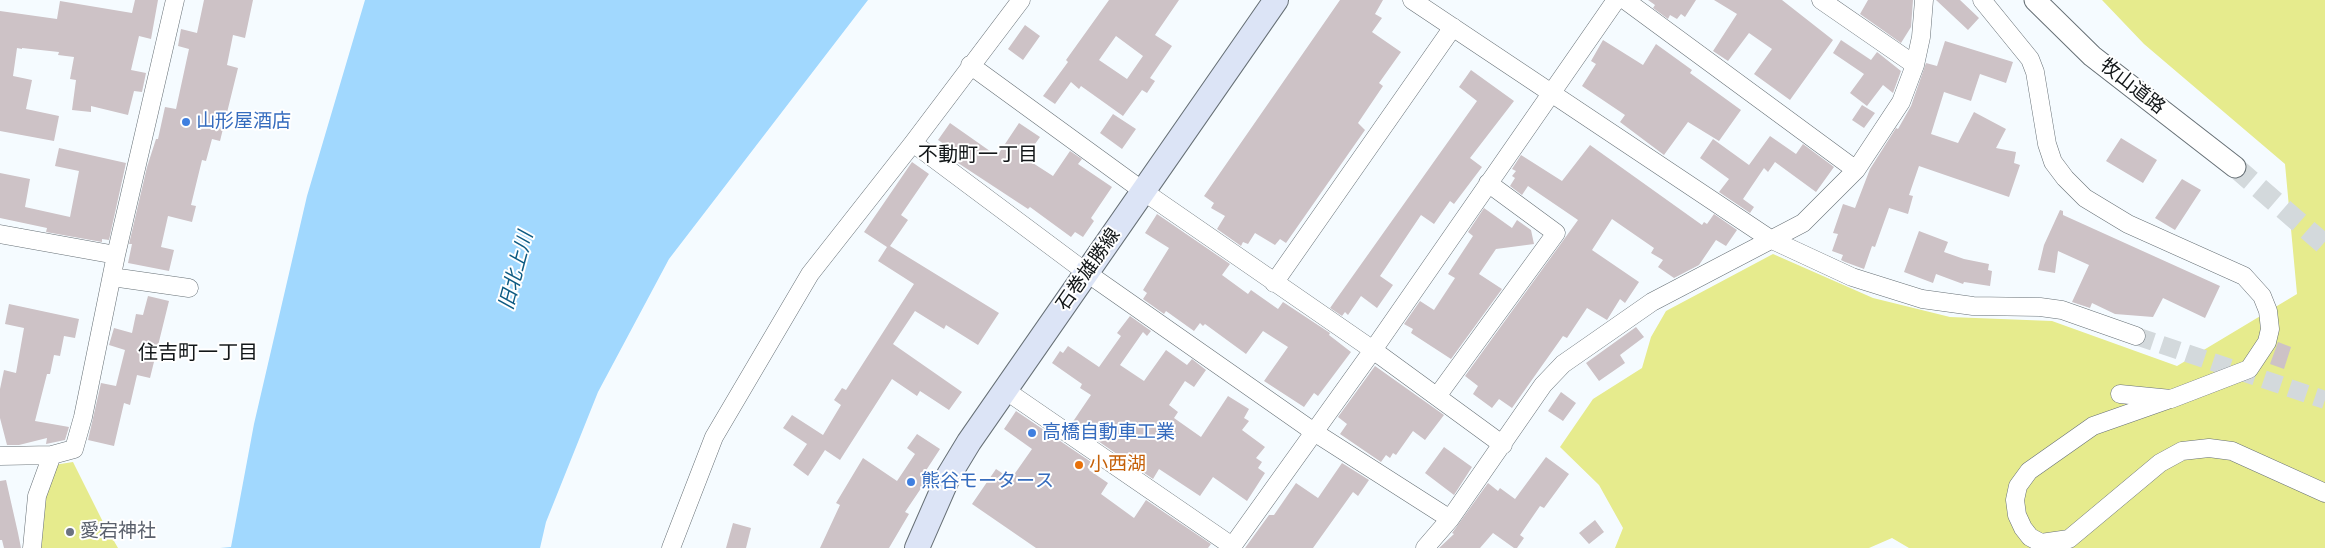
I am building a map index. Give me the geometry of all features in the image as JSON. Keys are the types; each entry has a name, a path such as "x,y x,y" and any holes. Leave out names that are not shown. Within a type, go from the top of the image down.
{"main road":[{"name":"石巻雄勝線","path":"917,548 950,475 969,442 1276,0"}],"street":[{"path":"0,456 52,455 74,449 83,418 116,255 175,0"},
{"path":"671,548 714,437 810,274 913,143 970,65 1021,0"},
{"path":"1412,0 1770,239 1852,277 1922,299 1973,306 2040,307 2062,310 2136,336"},
{"path":"1005,390 1231,547 1373,350 1550,92 1616,0"},
{"path":"1625,0 1856,170"},
{"path":"1821,0 1915,65"},
{"path":"1425,548 1450,519 1543,385 1563,364 1652,302 1804,223 1856,170 1901,102 1915,65 1922,37 1924,0"},
{"path":"1982,0 2030,59 2035,72 2047,144 2053,162 2065,178 2085,198 2128,224 2244,276 2262,296 2268,311 2270,329 2267,342 2249,369 2093,426 2029,471 2018,486 2015,500 2017,515 2022,528 2030,537 2041,543 2069,539 2160,463 2182,450 2209,448 2232,451 2325,493"},
{"name":"牧山道路","path":"2035,0 2092,56 2235,167"},
{"path":"1274,283 1453,28"},
{"path":"970,65 1274,283 1438,395 1503,444"},
{"path":"913,143 1086,273 1314,432 1450,519"},
{"path":"1438,395 1556,233 1488,183"},
{"path":"0,234 116,255"},
{"path":"112,277 189,288"},
{"path":"2120,394 2171,399"},
{"path":"32,548 37,496 52,455"}],"green space":[{"path":"2102,0 2325,0 2325,548 1909,548 1892,538 1869,548 1615,548 1623,528 1599,485 1560,447 1593,399 1642,368 1651,337 1666,311 1773,254 1873,298 1950,317 2052,321 2177,366 2297,294 2285,164 2144,44"},
{"path":"73,462 118,548 41,548 43,505 54,465"}],"water":[{"name":"旧北上川","path":"365,0 868,0 669,259 598,392 546,522 540,548 220,548 231,547 254,424 307,196"}],"building":[{"path":"135,0 158,0 151,39 139,36 131,70 146,73 142,92 134,91 128,115 91,106 91,112 72,110 76,80 70,79 74,57 58,55 59,52 17,48 13,76 32,80 26,109 59,116 54,141 0,131 0,11 57,19 60,1 132,13"},
{"path":"204,0 253,0 245,38 233,35 227,65 238,68 220,141 212,139 206,161 202,160 191,205 196,206 192,222 168,216 161,247 174,250 169,271 128,263 132,244 129,244 147,167 156,139 158,139 165,107 176,109 189,49 178,46 181,29 197,33"},
{"path":"1109,0 1179,0 1155,35 1172,46 1150,78 1155,81 1147,93 1142,90 1123,116 1081,86 1079,89 1071,82 1055,104 1043,96 1068,62 1066,60","holes":["1116,36 1143,56 1127,79 1099,60"]},
{"path":"1340,0 1383,0 1375,14 1382,18 1372,32 1401,52 1379,83 1383,86 1358,123 1365,130 1286,243 1280,239 1275,245 1255,233 1248,244 1243,242 1241,246 1217,229 1225,216 1211,208 1214,203 1204,196"},
{"path":"1648,0 1696,0 1685,17 1681,14 1677,19 1670,15 1668,19 1653,8 1655,5"},
{"path":"1714,0 1782,0 1833,40 1790,100 1754,74 1772,49 1749,33 1728,61 1713,51 1737,14"},
{"path":"1868,0 1913,0 1911,27 1901,43 1860,14"},
{"path":"1936,0 1960,0 1979,18 1968,30"},
{"path":"1025,25 1040,36 1023,60 1008,49"},
{"path":"1603,40 1643,65 1656,44 1692,70 1690,73 1741,110 1719,141 1688,122 1664,155 1620,122 1625,115 1582,86 1596,64 1591,61"},
{"path":"1841,40 1871,60 1877,52 1901,71 1893,93 1883,85 1867,106 1850,93 1864,74 1833,53"},
{"path":"1945,41 2013,62 2006,83 1980,74 1971,101 1944,92 1931,134 1958,143 1974,112 2006,129 1996,148 2016,152 2014,163 2020,165 2009,197 1919,166 1909,195 1913,196 1908,214 1889,208 1875,247 1872,246 1864,269 1845,262 1841,260 1843,255 1832,251 1838,234 1833,233 1843,204 1855,208 1870,169 1896,128 1898,129 1911,106 1926,63 1937,66"},
{"path":"1471,70 1514,101 1470,158 1482,167 1454,204 1450,201 1434,224 1421,215 1380,276 1393,285 1377,308 1361,296 1348,315 1345,312 1342,316 1330,308 1477,101 1459,87"},
{"path":"1862,105 1875,113 1864,128 1852,120"},
{"path":"1113,114 1136,129 1122,149 1100,133"},
{"path":"950,123 997,156 1019,123 1040,137 1025,158 1053,176 1070,151 1082,159 1078,164 1112,187 1091,218 1094,221 1083,237 1075,232 1071,237 1030,207 1028,209 958,163 960,160 941,147 944,144 938,140"},
{"path":"1770,136 1796,154 1803,144 1834,167 1816,192 1775,162 1768,172 1764,168 1743,199 1754,207 1750,213 1719,192 1729,179 1700,158 1713,139 1749,165"},
{"path":"2121,138 2157,160 2143,183 2106,161"},
{"path":"1590,145 1702,225 1704,222 1707,224 1714,214 1737,230 1726,246 1716,240 1699,265 1674,278 1658,267 1663,260 1651,253 1654,248 1612,219 1592,250 1639,282 1625,303 1620,299 1607,320 1587,308 1567,338 1563,336 1512,408 1499,399 1492,408 1473,394 1478,386 1465,376 1578,220 1528,186 1522,195 1510,186 1515,178 1512,176 1516,171 1512,169 1521,155 1562,181"},
{"path":"59,148 126,163 109,240 102,239 102,242 46,232 47,228 0,218 0,173 30,179 25,207 70,217 79,171 55,166"},
{"path":"912,162 929,174 901,215 908,220 890,246 999,313 978,345 946,325 944,329 915,311 893,344 962,392 949,410 920,391 917,396 892,379 840,460 825,450 808,476 793,465 807,444 783,428 792,415 823,435 841,405 834,400 842,388 846,390 914,284 878,261 887,247 864,232"},
{"path":"2182,179 2201,190 2175,230 2155,218"},
{"path":"1484,208 1512,228 1517,220 1531,230 1534,244 1496,249 1479,274 1502,289 1451,359 1411,333 1413,329 1404,324 1420,301 1434,310 1455,278 1448,274 1473,236 1468,232"},
{"path":"2060,210 2063,211 2063,215 2220,286 2205,318 2163,298 2153,317 2115,314 2092,303 2090,308 2072,302 2089,265 2058,251 2055,273 2038,270 2044,245"},
{"path":"1157,214 1230,264 1222,275 1248,294 1251,290 1278,309 1283,302 1330,333 1329,335 1351,352 1318,396 1314,393 1304,407 1264,381 1288,347 1263,331 1246,354 1205,324 1203,326 1200,323 1194,331 1166,311 1164,314 1143,299 1147,293 1143,290 1169,248 1145,233"},
{"path":"1919,231 1948,242 1944,252 1964,259 1989,264 1988,270 1992,271 1990,286 1964,282 1963,284 1936,274 1933,283 1904,272"},
{"path":"148,296 169,301 150,378 137,375 130,405 124,403 114,446 88,440 101,383 116,386 125,350 109,345 114,328 132,333 136,314 143,315"},
{"path":"9,304 79,319 75,338 64,336 60,356 54,355 35,421 69,427 65,440 46,444 47,438 19,445 7,445 0,418 0,389 4,370 16,373 24,328 5,324"},
{"path":"1130,316 1151,331 1147,336 1143,332 1120,365 1144,381 1166,350 1187,365 1192,359 1206,370 1194,387 1185,381 1169,405 1178,412 1174,418 1201,437 1228,396 1249,409 1244,418 1249,421 1242,430 1265,447 1256,458 1262,462 1258,468 1265,473 1247,501 1213,477 1200,496 1159,469 1153,479 1072,423 1091,395 1080,388 1082,384 1052,363 1060,351 1063,353 1068,346 1099,367 1121,336 1117,333"},
{"path":"1636,327 1644,337 1620,355 1625,363 1599,381 1586,363"},
{"path":"2278,342 2291,347 2284,369 2270,364"},
{"path":"1375,366 1444,415 1425,440 1413,431 1396,455 1393,453 1390,458 1386,455 1381,462 1340,434 1347,424 1338,417"},
{"path":"1561,392 1576,403 1563,421 1548,411"},
{"path":"1016,411 1094,464 1089,470 1108,483 1101,494 1134,518 1146,500 1211,544 1208,548 1036,548 972,504 996,469 1011,479 1032,449 1004,429"},
{"path":"917,434 940,449 923,475 928,478 905,512 909,514 889,548 820,548 840,505 836,503 863,458 897,481 915,454 907,448"},
{"path":"1444,447 1472,467 1454,495 1425,473"},
{"path":"1546,457 1569,474 1544,508 1540,506 1520,535 1524,538 1517,548 1514,548 1493,533 1480,548 1439,548 1454,534 1452,533 1488,483 1498,491 1500,488 1515,499"},
{"path":"1342,463 1369,480 1358,496 1353,492 1313,548 1245,548 1269,515 1274,515 1296,483 1318,498"},
{"path":"6,480 21,548 4,548 2,540 0,540 0,481"},
{"path":"1595,520 1604,532 1589,544 1579,533"},
{"path":"733,523 751,528 746,548 726,548"}],"tunnel":[{"path":"2235,167 2325,245"},
{"path":"2136,336 2325,400"}],"place":[{"name":"山形屋酒店","path":"186,122"},
{"name":"高橋自動車工業","path":"1032,433"},
{"name":"小西湖","path":"1079,465"},
{"name":"熊谷モータース","path":"911,482"},
{"name":"愛宕神社","path":"70,532"}],"district":[{"name":"不動町一丁目","path":"978,156"},
{"name":"住吉町一丁目","path":"198,354"}]}
